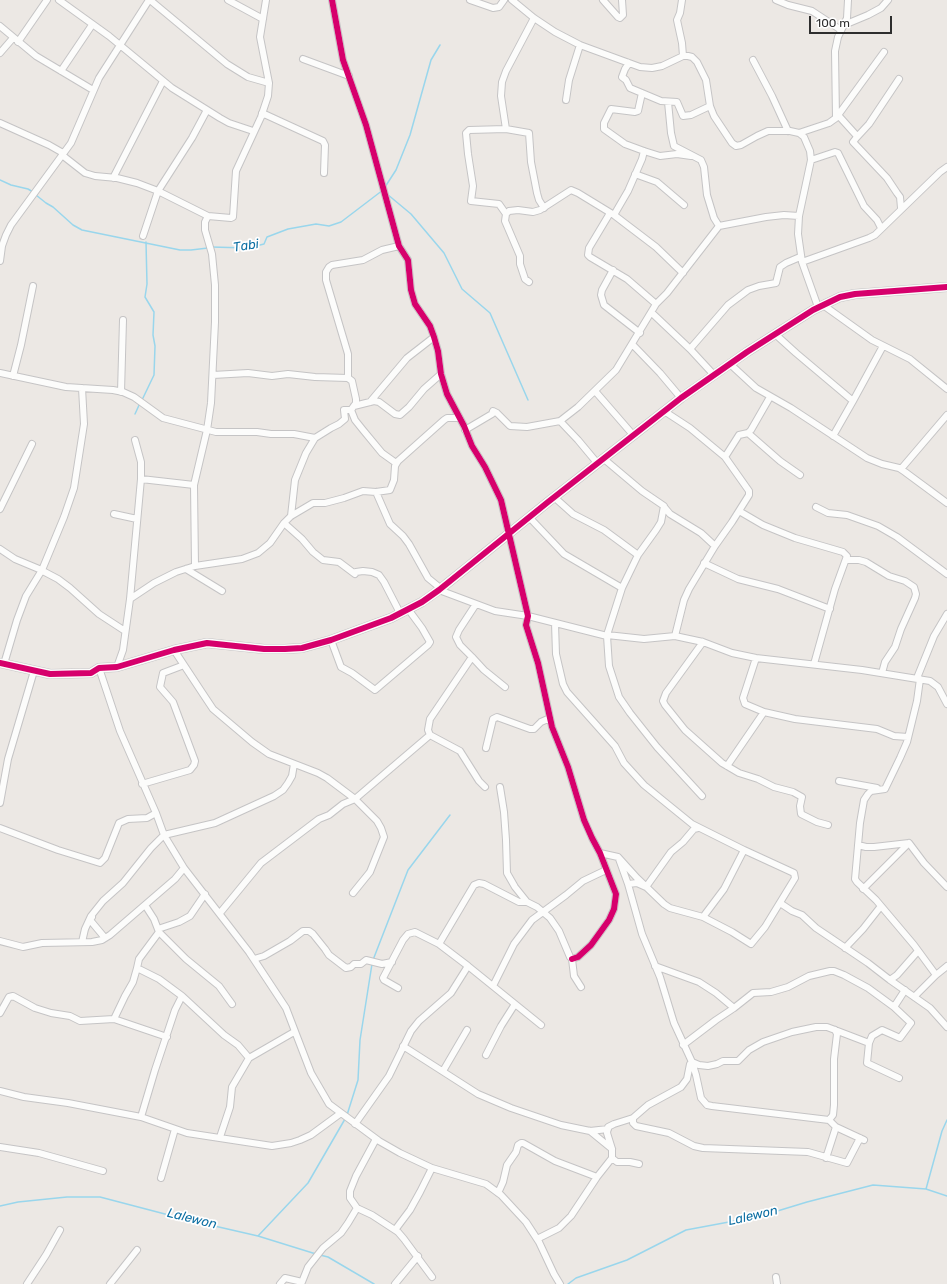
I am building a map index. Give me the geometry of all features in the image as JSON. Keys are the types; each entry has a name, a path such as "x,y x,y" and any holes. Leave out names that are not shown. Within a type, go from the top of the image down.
{"street":[{"path":"18,42 47,0"},
{"path":"59,0 120,45 163,81 229,123 253,132"},
{"path":"0,261 6,235 11,225 75,136 93,90 108,62 149,0 227,64 248,77 269,83"},
{"path":"228,0 263,19"},
{"path":"0,123 49,145 63,154 85,173 124,180 158,191 208,216 231,218 233,217 234,181 236,171 268,96 269,83 260,36 266,0"},
{"path":"332,0 343,60 366,125 399,246 408,260 411,290 415,304 430,326 434,337 438,351 441,374 447,394 472,446 485,467 501,500 510,533 528,616 526,625 538,663 555,736 568,767 584,820 600,853 616,894 614,909 609,920 591,945 578,957 572,958"},
{"path":"470,0 493,8 499,7 504,0"},
{"path":"512,0 534,18 555,32 580,45 629,63 652,68 662,66 683,56 688,56 697,62 706,80 710,106 714,116 721,128 736,146 741,145 768,131 788,130 799,133 804,137 810,151 811,160 799,216 798,234 801,259 820,306 872,340 910,359 947,388"},
{"path":"603,0 620,18 623,15 622,0"},
{"path":"682,0 680,13 677,20 683,56"},
{"path":"776,0 788,5 812,11 842,28"},
{"path":"848,0 847,18 836,43 835,51 837,117 857,137"},
{"path":"842,28 868,16 881,8 888,0"},
{"path":"506,129 501,96 502,82 506,71 534,18"},
{"path":"61,72 92,25"},
{"path":"0,26 36,56 93,90"},
{"path":"0,53 13,38"},
{"path":"566,100 580,45"},
{"path":"799,133 829,122 837,117 884,52"},
{"path":"303,59 349,76"},
{"path":"753,60 788,130"},
{"path":"629,63 622,77 626,80 630,88 652,98 668,102 678,102 683,116 691,115 710,106"},
{"path":"899,79 869,124 853,142 887,178 900,197 901,208"},
{"path":"113,178 163,81"},
{"path":"642,93 638,111 635,112 611,109 603,126 604,129 625,144 660,156 677,154 699,158"},
{"path":"668,102 671,133 677,154"},
{"path":"143,236 158,191 192,138 207,110"},
{"path":"262,113 323,142 325,145 324,173"},
{"path":"529,282 525,278 520,264 520,256 505,221 506,214 499,204 471,201 473,186 466,133 470,130 506,129 529,133 531,162 537,193 544,208"},
{"path":"674,146 699,158 703,162 707,195 714,218 720,226"},
{"path":"644,151 628,191 601,227 587,252 590,257 613,270 636,286 656,304"},
{"path":"811,160 835,152 838,153 864,206 877,220 881,228"},
{"path":"690,349 728,305 748,290 759,286 776,283 780,267 786,262 801,259 869,238 947,167"},
{"path":"635,174 657,182 684,205"},
{"path":"506,214 509,211 518,210 533,212 544,208 571,190 612,214 656,247 683,273"},
{"path":"465,430 492,414 494,411 510,426 521,428 560,421 578,407 616,370 640,333 656,304 683,273 720,226 766,217 784,215 799,216"},
{"path":"195,566 194,485 207,430 211,403 215,322 215,285 212,254 204,226 208,216"},
{"path":"348,378 348,354 326,280 326,272 332,265 363,260 382,250 399,246"},
{"path":"613,270 602,290 601,295 604,305 640,333"},
{"path":"13,376 33,286"},
{"path":"82,388 84,424 75,483 64,517 42,570 26,596 2,664 50,674 91,673 99,668 117,667 174,650 207,643 242,648 302,648 331,640 391,618 440,590 554,497 601,462 681,398 775,334 820,306 840,297 855,294 947,287"},
{"path":"652,313 690,349 714,375"},
{"path":"121,392 123,320"},
{"path":"775,334 854,401"},
{"path":"370,402 407,358 434,337"},
{"path":"632,344 660,372 681,398"},
{"path":"833,436 854,401 883,346"},
{"path":"730,364 756,388 770,397 791,408 867,458 901,469 947,503"},
{"path":"0,373 66,387 121,392 134,397 163,418 216,432 294,434 315,438"},
{"path":"213,375 248,373 272,376 288,374 315,378 348,378 352,381 356,399 353,408 355,420 382,453 396,463"},
{"path":"291,516 295,480 306,453 315,438 345,419 344,410 370,402 379,402 395,414 400,415 424,389 441,374"},
{"path":"595,391 634,436"},
{"path":"725,457 738,435 748,433 754,425 770,397"},
{"path":"664,411 690,428 725,457 749,491 749,495 704,563 689,589 684,600 675,636"},
{"path":"901,469 947,414"},
{"path":"130,598 154,583 176,572 195,566 242,558 258,553 270,543 284,523 291,516 313,503 325,503 344,498 363,490 376,492 390,490 394,480 396,463 444,420 447,418 459,418"},
{"path":"560,421 601,462 663,504 670,514 701,533 715,546"},
{"path":"748,433 780,461 800,475"},
{"path":"117,667 123,650 130,598 141,479 141,462 135,440"},
{"path":"0,509 32,444"},
{"path":"141,479 194,485"},
{"path":"376,492 390,524 406,540 428,578 439,587 440,590 476,604 495,611 528,616 607,635 644,639 675,636 703,642 732,653 756,658 814,664 930,680 938,687 947,704"},
{"path":"554,497 572,514 604,530 638,554"},
{"path":"816,507 828,512 847,515 878,526 898,537 947,574"},
{"path":"665,508 661,522 638,554 622,588 607,635 609,666 619,697 630,713 657,747 702,796"},
{"path":"739,511 763,525 795,538 843,552 847,556 847,560 835,589 814,664"},
{"path":"114,514 137,519"},
{"path":"529,517 564,554 622,588"},
{"path":"284,523 322,560 339,562 356,574 356,572 363,571 372,572 379,575 404,611 422,628 430,642 375,690 352,673 340,667 331,640"},
{"path":"0,549 15,559 42,570 70,588 99,614 125,631"},
{"path":"847,560 859,560 866,562 889,576 905,581 914,587 916,594 915,598 901,629 895,647 885,662 882,673"},
{"path":"704,563 738,579 778,589 830,609"},
{"path":"186,569 222,591"},
{"path":"476,604 456,637 460,645 484,670 506,687"},
{"path":"885,789 908,737 917,701 918,678 939,628 947,614"},
{"path":"555,623 556,654 563,684 567,692 615,746 624,763 638,779 698,828 794,873 795,878 765,927 751,944 703,917 670,908 664,904 618,857 600,853"},
{"path":"939,628 947,630"},
{"path":"703,642 666,693 663,701 665,705 685,730 722,763 739,773 758,779 774,787 793,792 802,797 800,806 801,814 817,822 828,825"},
{"path":"174,650 214,708 252,742 270,754 327,778 355,799 382,828 384,836 370,872 353,893"},
{"path":"472,657 430,720 428,730 430,735 460,751 479,781 485,787"},
{"path":"756,658 743,698 745,704 764,712 795,719 877,729 894,736 908,737"},
{"path":"142,784 190,770 194,765 194,761 173,702 160,687 164,674 184,665"},
{"path":"99,668 120,731 156,813 164,835 184,868 254,959 286,1008 311,1073 329,1104 376,1139 400,1153 432,1168 486,1184 498,1193 526,1222 538,1239 560,1284"},
{"path":"0,803 8,759 34,671"},
{"path":"727,766 764,712"},
{"path":"486,748 493,719 497,717 530,729 550,718"},
{"path":"220,913 261,863 320,819 329,815 343,804 355,799 430,735"},
{"path":"82,942 90,916 122,883 151,848 164,835 215,823 274,796 284,790 292,776 294,764"},
{"path":"839,781 885,789"},
{"path":"500,787 504,812 507,873 514,887 527,902 543,912 555,924 570,957 572,958 574,976 580,987"},
{"path":"885,789 871,791 864,800 860,823 855,879 881,906 936,975"},
{"path":"0,828 58,850 100,863 105,858 119,823 128,819 147,818 156,813"},
{"path":"646,886 671,852 683,842 694,829 698,828"},
{"path":"858,845 874,847 908,843"},
{"path":"908,843 924,863 947,886"},
{"path":"863,889 908,843"},
{"path":"703,917 724,889 744,850"},
{"path":"618,857 628,884 642,934 655,966 674,1023 692,1062 701,1098 707,1105 829,1120 836,1127 862,1139 847,1163 808,1152 703,1148 694,1146 669,1133 636,1126 633,1123 633,1118"},
{"path":"0,941 22,947 42,943 92,942 105,938 175,879 184,868"},
{"path":"493,986 514,944 532,920 583,881 606,870"},
{"path":"439,944 467,896 477,883 496,889 519,902 527,902"},
{"path":"628,884 637,883 646,886"},
{"path":"114,1019 133,982 139,959 158,930 190,916 205,894"},
{"path":"103,901 90,920 105,938"},
{"path":"780,902 792,911 802,915 816,928 930,1008 947,1026"},
{"path":"145,905 154,919 158,930 186,959 218,986 232,1004"},
{"path":"845,948 863,929 881,906"},
{"path":"254,959 264,956 290,942 304,931 307,931 313,934 326,949 329,955 346,968 354,964 361,964 366,960 382,964 392,962"},
{"path":"398,988 384,980 383,978 385,973 403,940 408,934 412,932 421,934 439,944 541,1025"},
{"path":"890,980 897,975 918,951"},
{"path":"382,964 385,973"},
{"path":"355,1124 389,1076 403,1046 419,1021 451,993 468,966"},
{"path":"655,966 699,982 716,993 734,1008"},
{"path":"914,997 947,966"},
{"path":"137,968 159,980 182,996 224,1035 238,1045 249,1058"},
{"path":"684,1045 753,993 771,992 788,987 809,976 830,971 844,975 868,988 894,1006 911,1023 900,1038 882,1030 872,1036 868,1043 867,1063 899,1078"},
{"path":"894,1006 905,990"},
{"path":"0,1013 9,997 13,996 35,1008 51,1013 70,1016 80,1021 114,1019 167,1037"},
{"path":"141,1117 155,1070 182,996"},
{"path":"486,1055 501,1026 515,1004"},
{"path":"692,1062 699,1065 708,1066 723,1061 738,1061 749,1050 763,1042 792,1032 816,1027 827,1027 868,1043"},
{"path":"443,1071 467,1030"},
{"path":"829,1120 833,1114 834,1105 834,1059 837,1034 835,1030"},
{"path":"220,1138 230,1107 232,1087 249,1058 294,1032"},
{"path":"403,1046 478,1094 511,1108 561,1125 590,1131 608,1129 614,1124 633,1118 648,1105 681,1086 687,1079 690,1064 692,1062"},
{"path":"0,1091 24,1097 68,1103 141,1117 187,1133 272,1146 291,1144 311,1135 341,1113"},
{"path":"826,1158 836,1127"},
{"path":"160,1178 175,1129"},
{"path":"538,1239 559,1228 571,1216 597,1177 612,1158 612,1149 607,1133 608,1129"},
{"path":"590,1131 612,1149"},
{"path":"376,1139 356,1176 350,1191 350,1198 358,1208 395,1230 418,1256 432,1277"},
{"path":"498,1193 503,1182 507,1165 516,1152 518,1145 521,1143 555,1161 597,1177"},
{"path":"0,1147 39,1153 103,1171"},
{"path":"612,1158 617,1162 639,1164"},
{"path":"395,1230 410,1210 432,1168"},
{"path":"280,1284 285,1278 302,1283 308,1266 323,1248 341,1233 358,1208"},
{"path":"27,1284 60,1230"},
{"path":"110,1284 137,1250"},
{"path":"395,1284 418,1256"}],"waterway":[{"name":"Tabi","path":"385,187 396,170 410,135 431,60 440,45"},
{"name":"Tabi","path":"0,180 33,192"},
{"name":"Tabi","path":"211,247 248,248 264,244 267,237 288,229 316,224 329,226 341,222 383,190"},
{"path":"387,194 411,214 444,253 462,289 490,313 528,400"},
{"name":"Tabi","path":"36,195 53,207 73,225 82,230 180,250 208,248"},
{"path":"142,400 154,375 155,346 153,335 154,312 145,297 147,284 146,242"},
{"path":"135,414 140,403"},
{"path":"373,960 408,870 450,815"},
{"path":"347,1115 358,1080 360,1040 372,964"},
{"path":"258,1236 308,1183 345,1119"},
{"path":"926,1189 942,1131 947,1120"},
{"name":"Lalewon","path":"568,1284 576,1278 627,1260 686,1230 761,1216 807,1202 873,1185 926,1189 947,1196"},
{"name":"Lalewon","path":"0,1206 18,1202 67,1197 100,1197 184,1219 258,1236 316,1254"},
{"name":"Lalewon","path":"320,1255 328,1257 374,1284"}],"cycle path":[{"path":"332,0 343,60 366,125 399,246 408,260 411,290 415,304 430,326 434,337 438,351 441,374 447,394 464,426 472,446 485,467 501,500 528,616 526,625 538,663 552,727 568,767 584,820 600,853 616,894 614,909 609,920 591,945 578,957 572,959"},
{"path":"0,663 50,674 91,673 99,668 117,667 174,650 207,643 264,649 302,648 331,640 391,618 422,602 439,590 681,398 747,352 813,310 840,297 855,294 947,287"}]}
